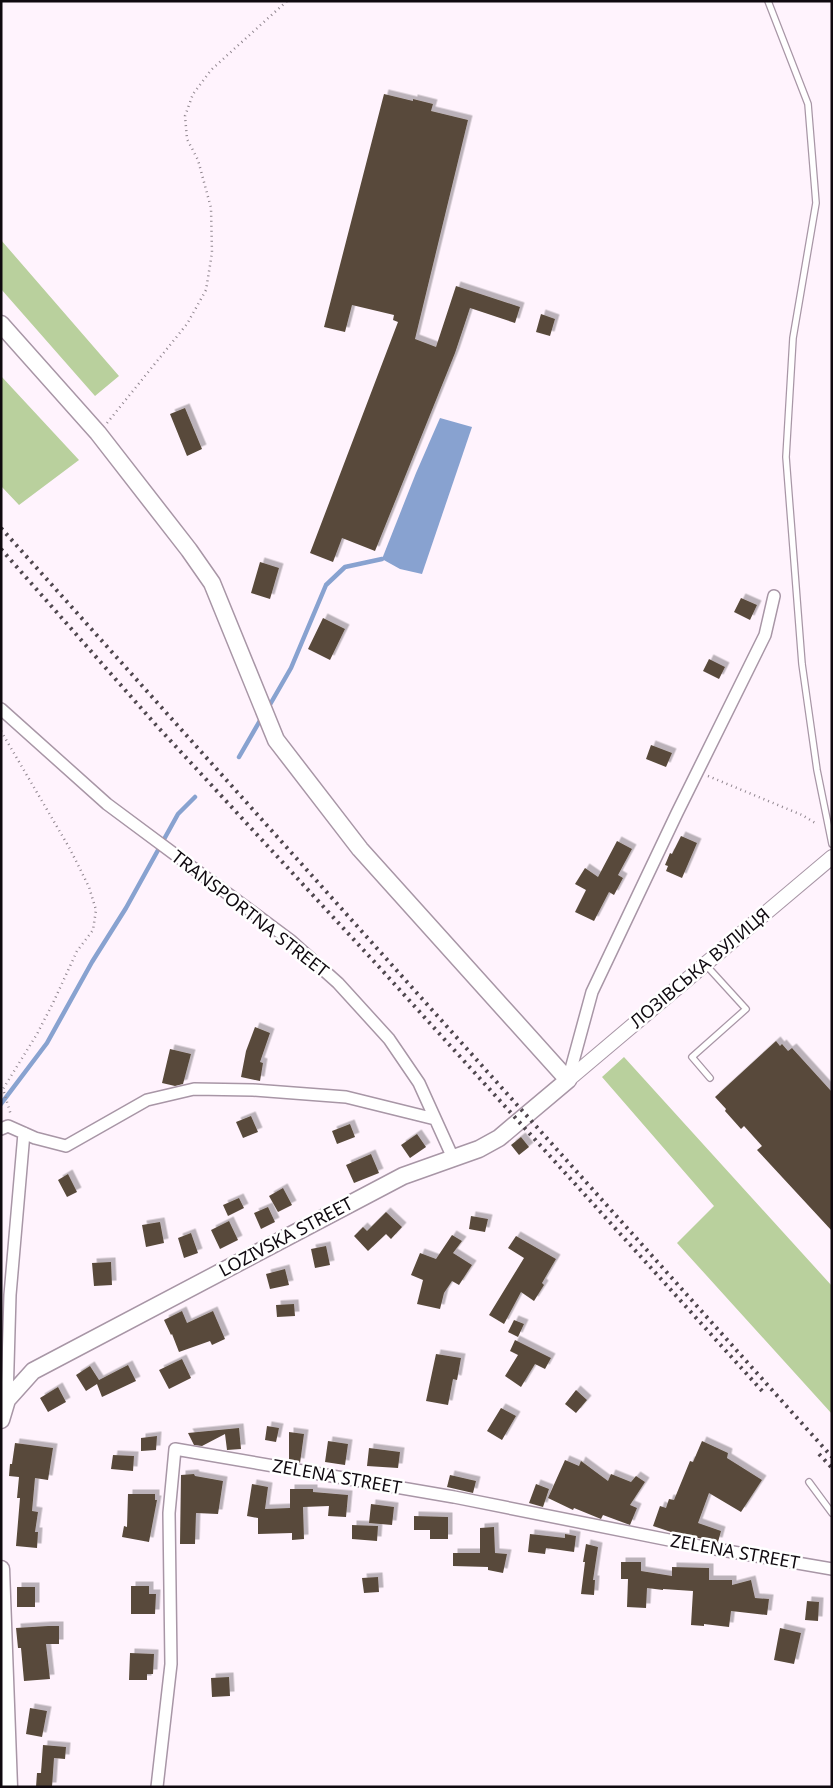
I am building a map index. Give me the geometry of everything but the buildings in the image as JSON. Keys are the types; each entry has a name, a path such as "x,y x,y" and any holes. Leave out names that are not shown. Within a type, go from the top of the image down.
{"main road":[{"path":"1,324 98,433 190,550 212,583 276,740 360,849 568,1080"},
{"name":"LOZIVSKA STREET","path":"4,1401 33,1371 354,1201 403,1176 480,1149 499,1138 568,1080"},
{"path":"1,1420 4,1401"},
{"path":"1,1569 9,1787"}],"street":[{"path":"568,1080 592,992 764,635 774,596"},
{"name":"TRANSPORTNA STREET","path":"1,709 107,804 290,940 338,983 389,1039 419,1083 453,1158"},
{"name":"ЛОЗІВСЬКА ВУЛИЦЯ","path":"568,1080 832,857"},
{"path":"1,1129 8,1126 34,1138 66,1146 147,1100 194,1089 252,1090 346,1097 435,1119"},
{"path":"4,1401 19,1131"},
{"name":"ZELENA STREET","path":"157,1787 171,1664 169,1513 175,1449 454,1497 704,1547 832,1569"}],"lane":[{"path":"768,1 808,104 816,203 793,338 786,457 802,664 817,770 832,844"},
{"path":"705,964 746,1009 692,1057 710,1078"},
{"path":"809,1482 832,1513"}],"path":[{"path":"98,433 187,324 206,290 212,253 211,208 198,160 187,140 185,116 193,94 211,70 287,1"},
{"path":"1,731 70,849 89,887 96,910 92,930 77,951 45,1018 3,1089 19,1131"},
{"path":"697,772 802,814 829,832"}],"green space":[{"path":"1,240 119,376 95,396 1,289"},
{"path":"1,376 79,460 19,505 1,486"},
{"path":"624,1057 832,1286 832,1414 677,1243 714,1206 602,1077"}],"water":[{"path":"440,418 472,427 422,574 400,569 382,559"}],"waterway":[{"path":"268,708 291,668 326,585 345,567 382,559"},
{"path":"239,757 262,717"},
{"path":"1,1104 47,1043 92,962 126,908 178,814 195,797"}],"railway":[{"path":"1,528 832,1457"},
{"path":"1,549 156,725 380,968 764,1393"},
{"path":"819,1454 832,1468"}]}
